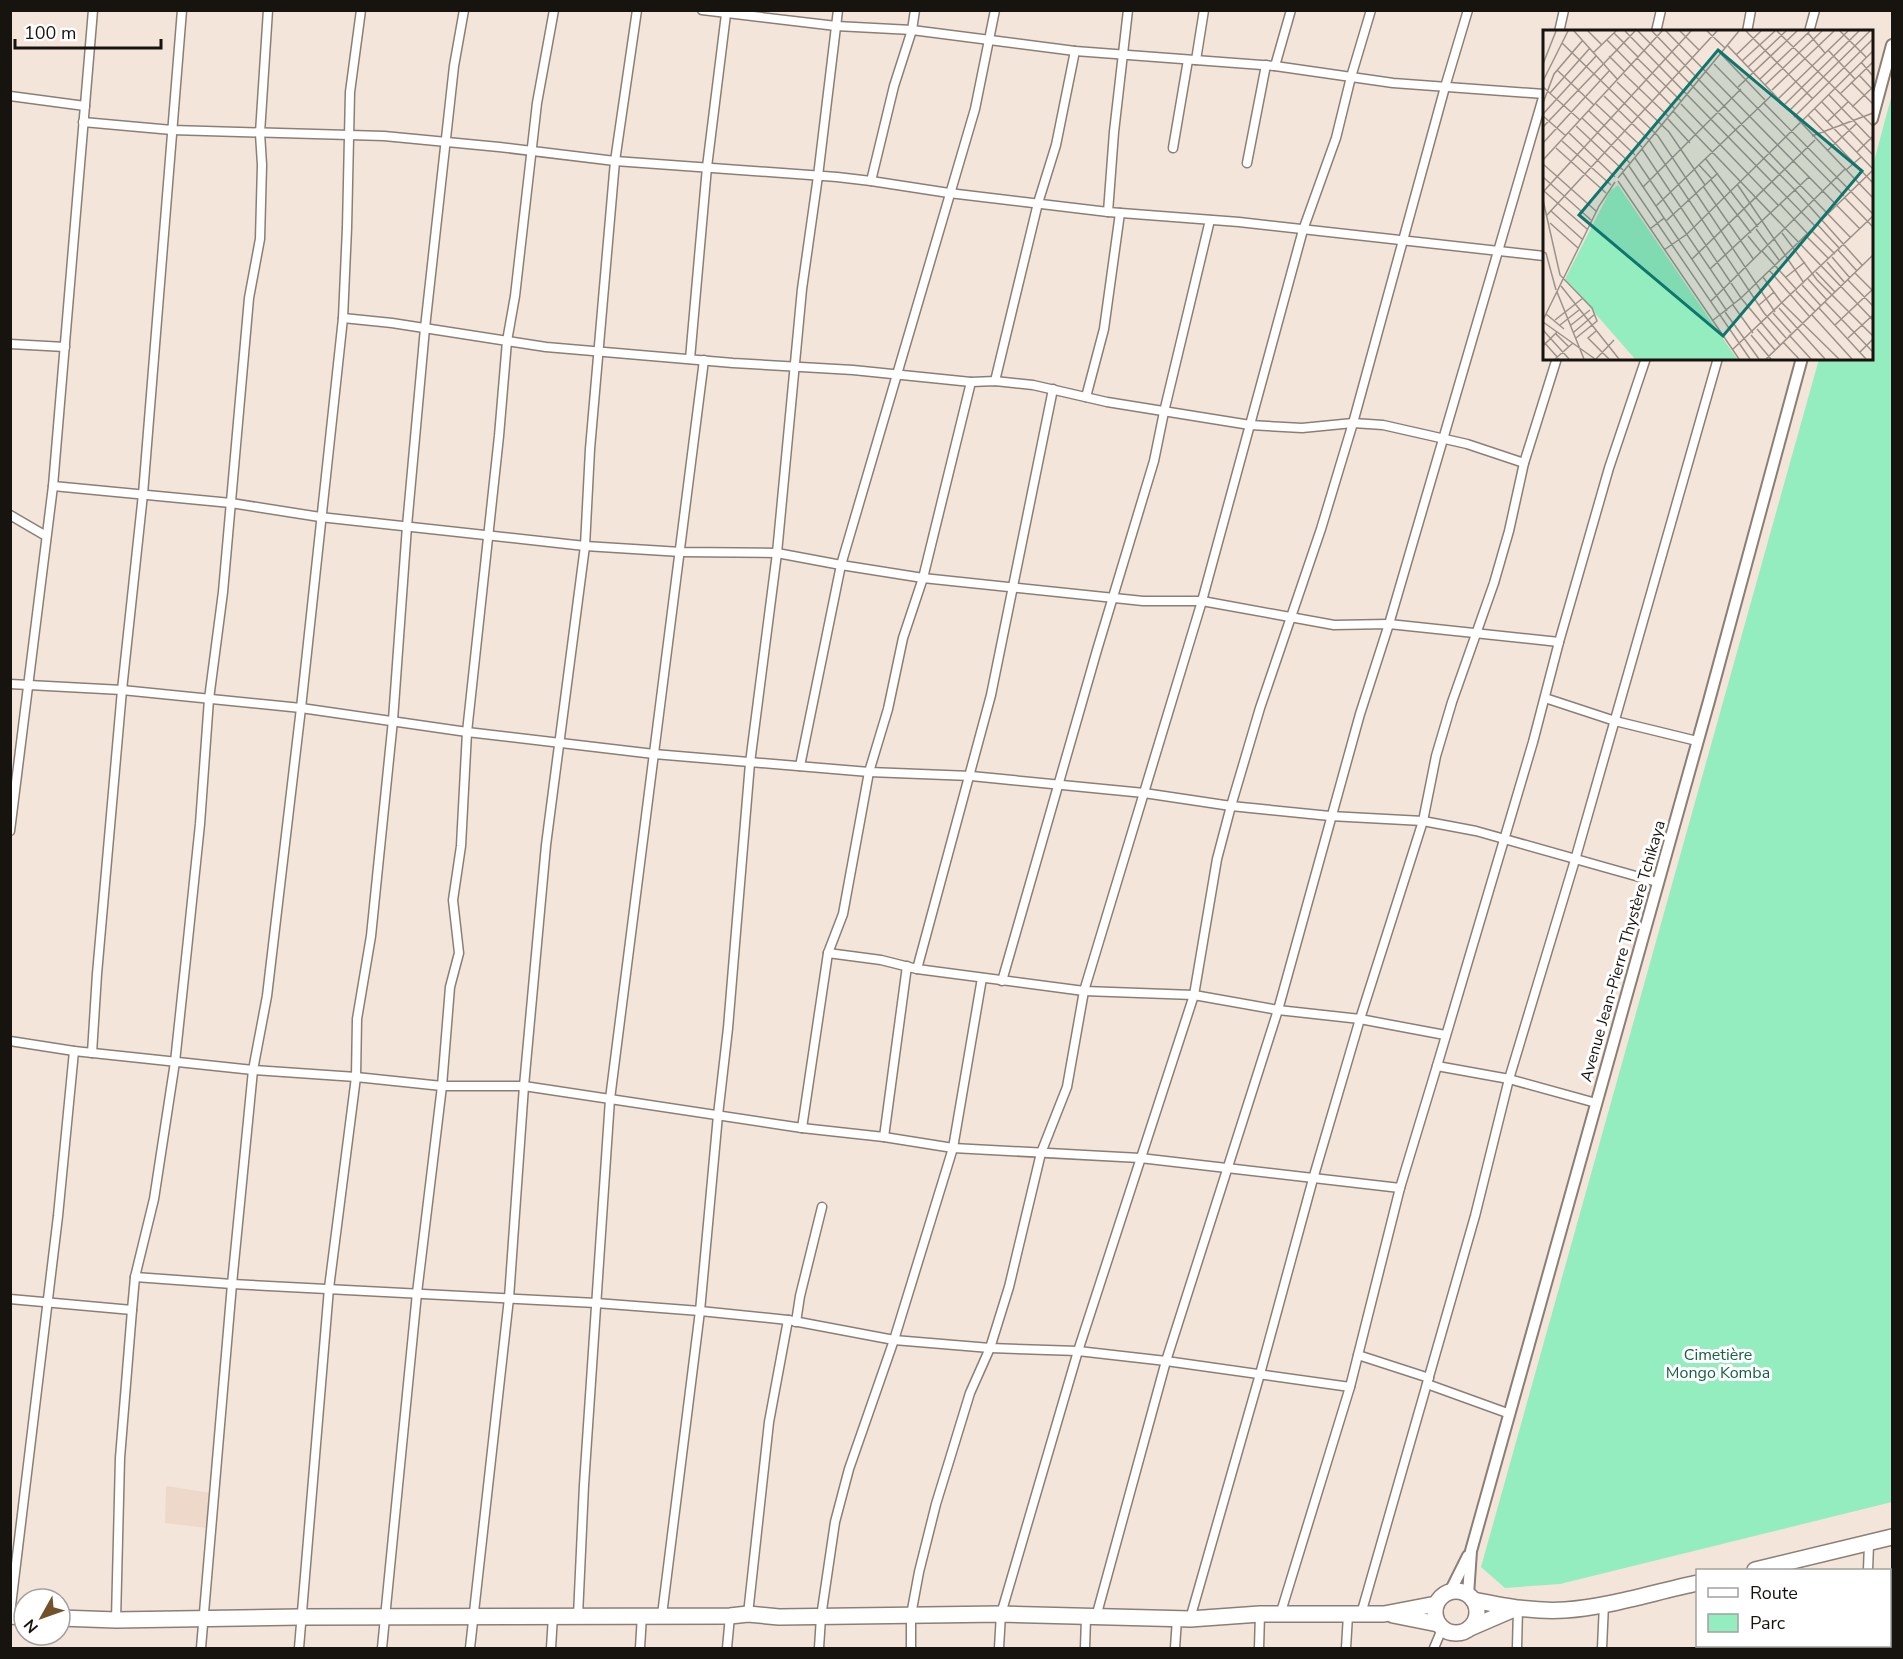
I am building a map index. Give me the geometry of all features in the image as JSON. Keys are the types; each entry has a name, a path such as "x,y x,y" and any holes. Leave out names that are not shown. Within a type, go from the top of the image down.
{"highway":[{"path":"1778,1568 1893,1537"},
{"path":"1440,1626 1434,1614 1436,1604 1444,1594 1456,1591 1471,1598 1516,1608 1567,1610 1696,1583"},
{"path":"1384,1614 1440,1626 1453,1634 1465,1632 1475,1622 1477,1615 1471,1598"},
{"path":"72,1618 730,1616 748,1614 821,1617 1001,1614 1183,1619 1260,1614 1384,1614 1436,1604"},
{"path":"1470,1628 1516,1608"}],"street":[{"path":"10,831 14,758 29,686 53,486 93,10"},
{"path":"92,1053 122,690 143,494 182,10"},
{"path":"116,1620 120,1458 135,1276 154,1199 175,1062 200,824 209,699 223,592 249,298 260,238 262,184 260,133 268,10"},
{"path":"201,1648 253,1070 267,996 343,318 350,92 361,10"},
{"path":"298,1648 330,1288 356,1077 357,1019 371,936 393,720 407,526 425,328 454,66 464,10"},
{"path":"382,1648 417,1293 442,1086 450,987 459,953 453,900 461,846 467,732 507,341 515,296 539,91 554,10"},
{"path":"470,1648 509,1298 524,1086 546,845 585,546 590,449 615,161 637,10"},
{"path":"702,10 726,14 754,14 836,26 912,30 1123,56 1271,66 1445,87 1543,94"},
{"path":"663,1615 700,1311 728,1028 750,763 777,553 802,289 838,10"},
{"path":"871,181 894,86 912,30 915,10"},
{"path":"800,766 841,565 975,109 995,10"},
{"path":"1108,212 1114,132 1128,10"},
{"path":"1173,148 1204,10"},
{"path":"1247,163 1271,66 1291,10"},
{"path":"910,1648 911,1615 936,1504 970,1393 990,1347 1009,1287 1041,1153 1066,1087 1084,992 1202,600 1303,230 1336,138 1371,10"},
{"path":"999,1648 1001,1614 1078,1351 1194,995 1217,859 1231,806 1260,708 1292,617 1353,423 1468,10"},
{"path":"1559,30 1564,10"},
{"path":"1656,30 1661,10"},
{"path":"1747,30 1752,10"},
{"path":"1810,30 1815,10"},
{"path":"690,359 707,167 726,14"},
{"path":"1873,115 1893,45"},
{"path":"995,381 1038,203 1056,144 1075,51"},
{"path":"10,96 84,106"},
{"path":"1085,1648 1091,1618 1166,1361 1278,1010 1330,816 1543,101"},
{"path":"83,122 172,130 384,136 532,150 615,161 871,181 949,194 1108,212 1210,220 1543,256"},
{"path":"1086,397 1104,329 1120,213"},
{"path":"1002,981 1154,461 1210,220"},
{"path":"343,318 598,351 898,374 971,382 995,381 1033,385 1164,412 1250,426 1302,428 1353,423 1383,425 1467,444 1524,463"},
{"path":"10,344 65,347"},
{"path":"578,1616 584,1485 610,1099 704,360"},
{"path":"1175,1648 1260,1374 1312,1179 1423,821 1436,756 1509,531 1524,463 1556,360"},
{"path":"1280,1615 1350,1387 1400,1188 1505,839 1609,468 1645,360"},
{"path":"1346,1648 1354,1614 1428,1381 1475,1216 1509,1080 1575,860 1717,360"},
{"name":"Avenue Jean-Pierre Thystère Tchikaya","path":"1450,1592 1471,1551 1801,360"},
{"path":"802,1128 828,953 843,914 869,772 888,709 903,638 923,578 971,382"},
{"path":"917,969 971,776 991,695 1053,389"},
{"path":"53,486 231,503 320,517 585,546 681,552 777,553 923,578 1143,601 1202,600 1334,625 1389,624 1559,642"},
{"path":"10,515 46,536"},
{"path":"10,684 122,690 301,708 467,732 654,754 869,772 971,776 1144,793 1231,806 1330,816 1423,821 1476,831 1657,882"},
{"path":"1545,698 1615,721 1697,741"},
{"path":"828,953 881,960 917,969 1084,992 1194,995 1278,1010 1360,1019 1445,1035"},
{"path":"884,1137 907,966"},
{"path":"819,1648 821,1617 835,1522 849,1469 894,1340 952,1148 982,978"},
{"path":"10,1041 74,1052 253,1070 442,1086 524,1086 952,1148 1140,1158 1400,1188"},
{"path":"10,1615 58,1216 74,1052"},
{"path":"1437,1066 1509,1080 1596,1103"},
{"path":"748,1614 769,1422 792,1321 822,1207"},
{"path":"135,1276 232,1284 596,1303 700,1311 792,1321 894,1340 1078,1351 1350,1387"},
{"path":"10,1299 132,1310"},
{"path":"1358,1355 1510,1414"},
{"path":"1868,1569 1869,1544"},
{"name":"Avenue Jean-Pierre Thystère Tchikaya","path":"1471,1551 1471,1598"},
{"path":"1602,1648 1604,1604"},
{"path":"1516,1608 1517,1648"},
{"path":"1259,1648 1260,1614"},
{"path":"640,1648 642,1615"},
{"path":"551,1648 553,1616"},
{"path":"727,1648 730,1616"},
{"path":"1434,1648 1440,1626"}],"shaded area":[{"path":"166,1486 211,1493 207,1528 165,1523"}],"green space":[{"name":"Cimetière Mongo Komba","path":"1892,94 1892,1502 1560,1584 1505,1588 1481,1567 1819,360 1873,360 1873,165"}]}
